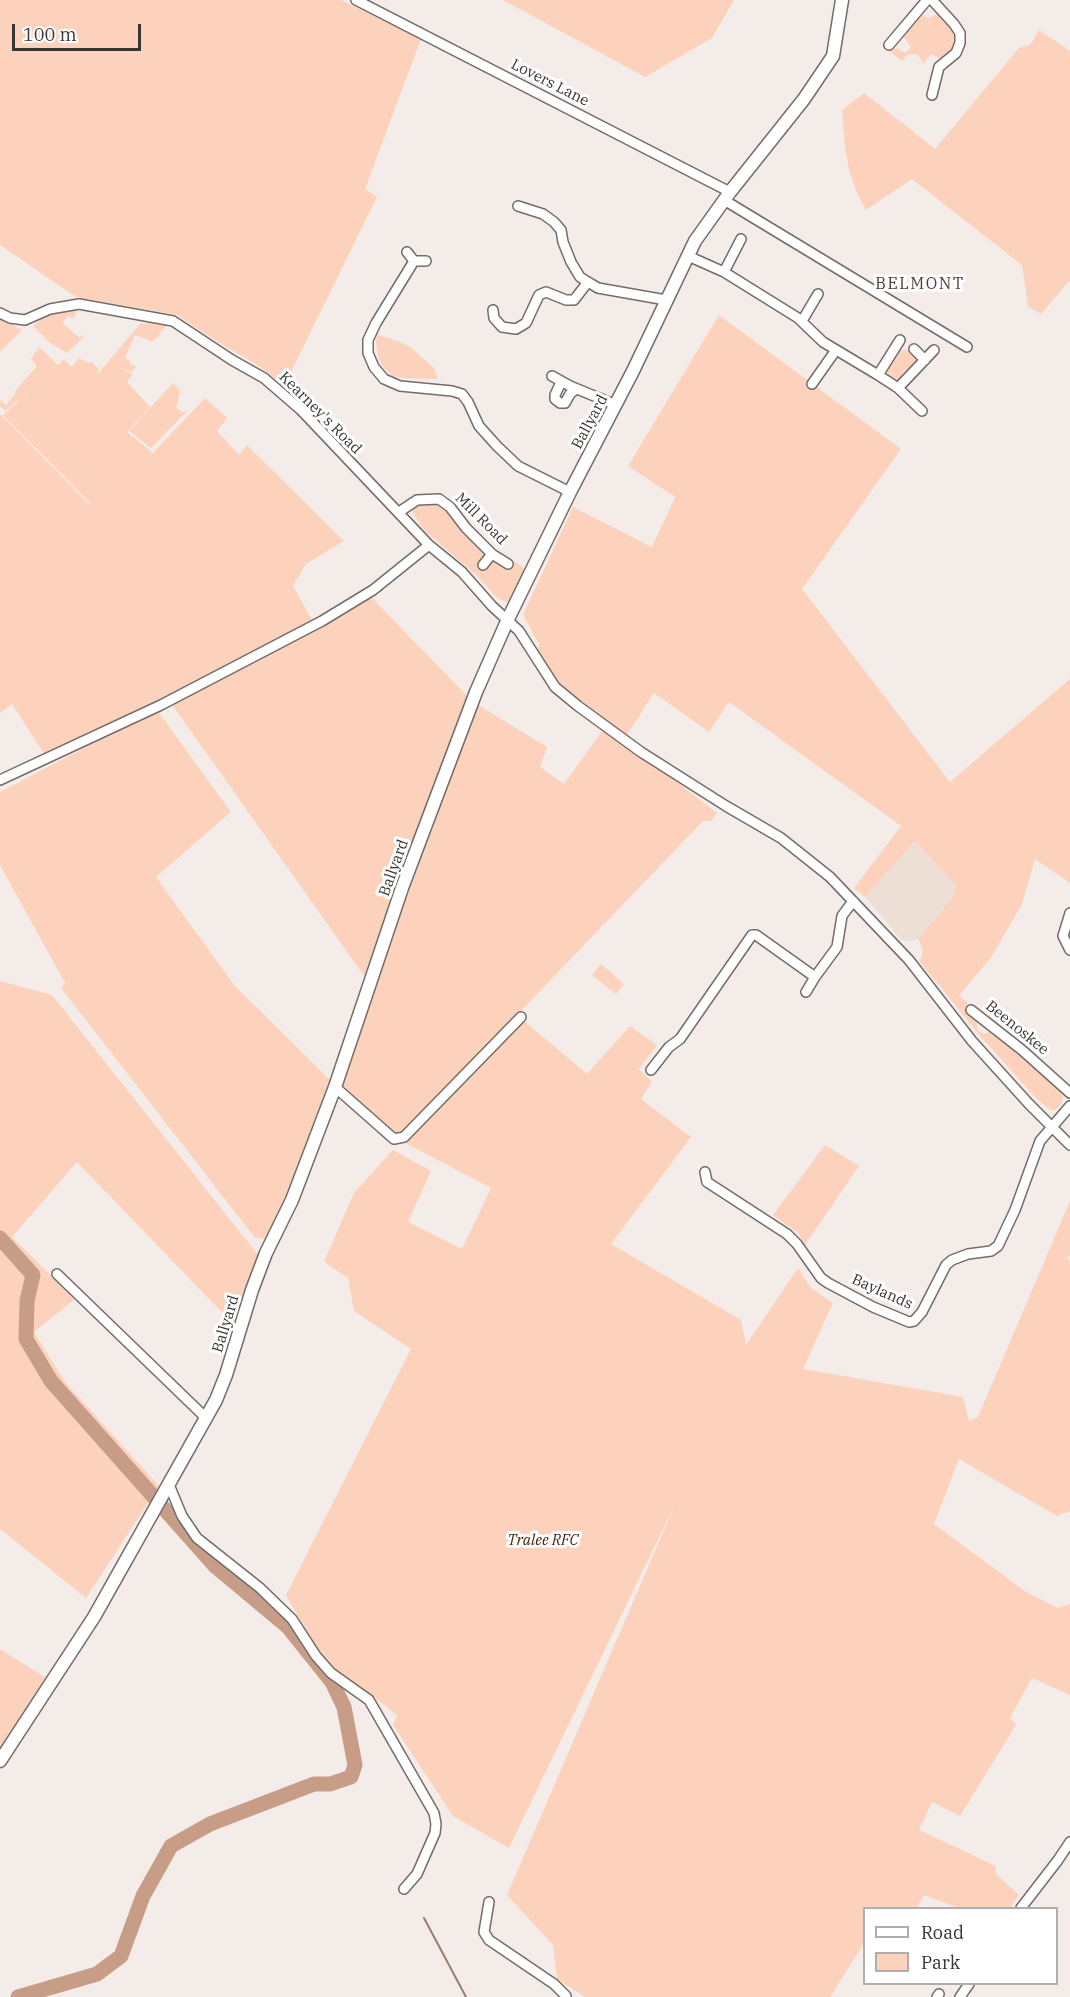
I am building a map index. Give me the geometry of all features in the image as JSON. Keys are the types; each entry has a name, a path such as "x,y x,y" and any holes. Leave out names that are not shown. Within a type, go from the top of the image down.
{"street":[{"name":"Lovers Lane","path":"356,0 727,196 968,347"},
{"name":"Ballyard","path":"0,1761 94,1617 206,1418 226,1376 252,1290 266,1253 292,1200 334,1087 402,888 476,692 508,619 570,492 616,405 695,241 727,196 804,99 832,56 842,0"},
{"path":"889,45 929,0 954,24 960,33 960,43 956,53 939,67 932,95"},
{"path":"522,195 520,206 543,214 561,230 563,242 580,277 598,288 666,300"},
{"path":"724,272 741,239"},
{"path":"407,252 414,261"},
{"path":"688,256 724,272 802,321 823,342 898,388 922,411"},
{"path":"414,261 426,261"},
{"path":"414,261 368,340 368,353 374,367 384,379 400,386 455,391 462,394 480,426 518,466 570,492"},
{"path":"493,310 494,318 502,327 516,329 526,323 539,295 546,292 566,300 574,300 588,282"},
{"path":"802,321 818,294"},
{"name":"Kearney's Road","path":"0,313 10,318 26,320 50,309 79,304 172,321 264,378 283,393 429,545 462,572 492,606 508,619 519,631 555,687 641,752 781,838 830,877 909,960 972,1041 1051,1127 1070,1144"},
{"path":"878,375 900,340"},
{"path":"914,349 925,360"},
{"path":"812,384 836,350"},
{"path":"898,388 934,350"},
{"path":"552,376 576,389 616,405"},
{"path":"561,382 555,395 555,399 560,404 565,403 576,389"},
{"name":"Mill Road","path":"399,512 417,500 439,499 450,507 466,528 492,554 508,564"},
{"path":"0,780 161,705 322,621 373,590 429,545"},
{"path":"483,565 492,554"},
{"path":"806,992 837,947 842,916 853,901"},
{"path":"1070,913 1063,936 1070,950"},
{"path":"651,1070 669,1047 680,1039 752,935 756,935 815,978"},
{"name":"Beenoskee","path":"971,1010 1022,1050 1070,1093"},
{"path":"334,1087 394,1140 404,1137 521,1017"},
{"path":"1051,1127 1070,1107"},
{"name":"Baylands","path":"705,1172 707,1182 787,1234 821,1278 909,1322 914,1321 922,1312 946,1265 968,1254 991,1251 998,1246 1015,1210 1040,1141 1051,1127"},
{"path":"57,1274 206,1418"},
{"path":"165,1489 170,1487 182,1516 197,1538 276,1603 292,1619 316,1656 331,1673 369,1700 434,1813 435,1833 417,1874 404,1889"},
{"path":"1022,1907 1070,1842"},
{"path":"489,1902 484,1932 489,1940 568,1996"}],"shaded area":[{"path":"915,841 956,886 956,893 918,939 907,942 901,939 865,897"}],"green space":[{"path":"0,0 341,0 421,39 365,189 377,197 284,386 259,366 177,315 76,297 0,245"},
{"path":"503,0 734,0 712,38 645,77"},
{"path":"937,14 948,23 954,32 955,44 950,54 941,59 931,54 923,64 919,56 915,54 907,55 902,61 889,51 896,48 906,53 911,47 903,36 920,15 929,18"},
{"path":"1039,30 1070,51 1070,280 1041,314 1028,306 1022,265 912,179 866,210 849,170 842,110 864,93 935,149 1019,48 1030,45"},
{"path":"77,308 73,319 68,316 62,323 80,338 82,335 84,337 67,353 50,343 33,326 49,313"},
{"path":"719,315 901,449 802,589 950,782 1070,679 1070,883 1035,859 1022,904 992,956 959,996 968,1003 964,1008 977,1020 977,1030 984,1034 989,1032 996,1034 1056,1086 1063,1096 1056,1110 1050,1110 1036,1098 981,1037 920,962 923,950 918,939 956,893 956,886 915,841 865,897 854,888 901,826 729,702 709,732 654,693 626,736 558,683 538,652 539,644 523,615 573,507 652,547 675,497 628,466"},
{"path":"0,318 22,330 0,352"},
{"path":"148,323 165,327 155,340 151,341 135,335 125,358 130,361 130,364 136,366 132,372 113,365 133,374 127,382 150,407 127,432 153,453 205,398 227,418 217,431 239,455 247,445 344,541 306,564 293,586 312,620 199,680 51,753 44,754 12,704 0,713 0,414 91,504 3,415 30,390 5,411 0,406 0,400 6,405 37,366 31,359 39,347 58,365 64,359 72,367 79,358 89,363 91,361 99,370 96,376 140,324"},
{"path":"377,335 409,346 434,368 438,379 393,376 379,360"},
{"path":"899,349 909,351 911,349 919,360 902,373 903,378 895,380 888,375 887,369"},
{"path":"173,383 180,391 176,408 182,412 187,411 151,448 129,431"},
{"path":"427,502 442,507 449,513 462,531 483,552 485,556 480,566 486,570 497,561 511,568 514,561 527,570 510,600 506,602 497,598 476,575 425,531 411,510"},
{"path":"370,596 469,698 364,976 171,703 312,633"},
{"name":"Tralee RFC","path":"478,705 547,747 540,767 564,784 605,727 717,813 711,821 703,821 517,1015 587,1074 630,1026 657,1045 639,1069 652,1082 641,1099 691,1137 611,1244 741,1320 746,1345 798,1268 811,1288 833,1303 803,1369 963,1397 969,1421 978,1417 1070,1201 1070,1255 1067,1258 1070,1261 1070,1511 1057,1516 959,1459 934,1524 1026,1592 1058,1608 1070,1604 1070,1695 1032,1678 1010,1718 1016,1725 960,1816 932,1802 919,1830 996,1866 996,1874 1019,1895 1011,1907 956,1907 924,1895 918,1907 863,1907 863,1945 830,1997 585,1997 557,1979 553,1945 507,1895 676,1502 509,1848 453,1816 393,1725 397,1716 324,1662 286,1595 411,1349 354,1311 348,1278 324,1262 354,1193 393,1150 431,1171 408,1222 462,1249 491,1188 396,1138 336,1090"},
{"path":"157,710 231,812 156,877 234,985 332,1082 270,1239 255,1238 61,988 65,983 0,865 0,792"},
{"path":"601,964 624,984 616,994 592,975"},
{"path":"0,981 52,995 259,1256 237,1328 77,1162 12,1237 75,1299 34,1332 65,1382 159,1486 86,1598 0,1529"},
{"path":"825,1145 859,1166 805,1245 798,1233 773,1215"},
{"path":"0,1649 48,1679 0,1754"}],"waterway":[{"path":"0,1238 33,1275 27,1301 26,1339 51,1381 215,1566 288,1627 332,1682 344,1707 355,1765 351,1777 330,1784 314,1784 210,1824 171,1846 143,1896 121,1956 97,1974 18,1997"},
{"path":"424,1918 466,1997"}],"district":[{"name":"BELMONT","path":"920,284"}]}
